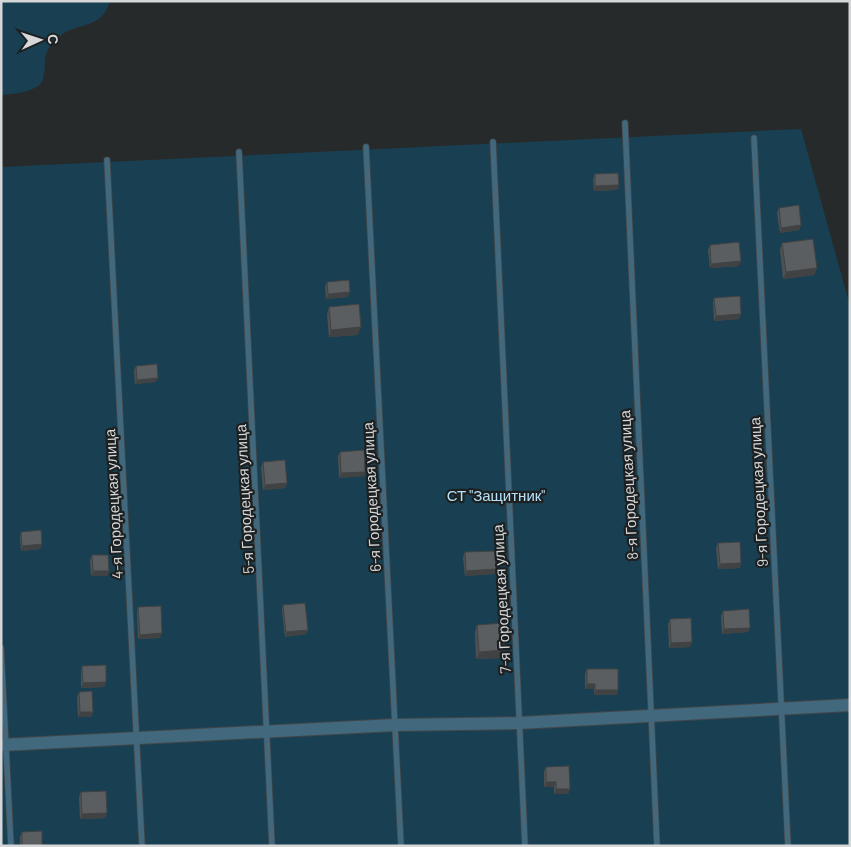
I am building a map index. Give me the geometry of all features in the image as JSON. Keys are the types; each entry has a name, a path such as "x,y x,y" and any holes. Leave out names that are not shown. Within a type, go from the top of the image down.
{"street":[{"path":"4,745 395,725 519,723 850,705"}],"lane":[{"name":"8-я Городецкая улица","path":"625,123 657,846"},
{"name":"9-я Городецкая улица","path":"754,138 788,846"},
{"name":"7-я Городецкая улица","path":"493,142 525,846"},
{"name":"6-я Городецкая улица","path":"366,147 401,846"},
{"name":"5-я Городецкая улица","path":"239,152 272,846"},
{"name":"4-я Городецкая улица","path":"107,160 142,846"},
{"path":"1,648 4,745 11,846"}],"green space":[{"path":"1,1 110,1 101,17 66,32 53,43 46,53 43,79 37,87 25,92 1,95"},
{"name":"СТ \"Защитник\"","path":"801,129 850,306 850,846 1,846 1,167"}],"building":[{"path":"618,173 619,185 595,186 595,174"},
{"path":"799,205 801,225 781,228 779,208"},
{"path":"813,239 817,268 786,272 782,243"},
{"path":"739,242 741,261 711,264 710,245"},
{"path":"349,280 350,292 328,294 327,282"},
{"path":"740,296 741,314 716,316 714,298"},
{"path":"359,304 361,327 331,330 329,307"},
{"path":"157,364 158,378 137,380 136,366"},
{"path":"364,450 365,472 341,473 340,452"},
{"path":"285,460 287,483 265,485 263,462"},
{"path":"41,530 42,544 22,546 21,532"},
{"path":"740,542 741,563 720,564 718,543"},
{"path":"495,551 496,569 466,571 465,552"},
{"path":"92,555 108,555 109,571 93,571"},
{"path":"305,603 308,630 286,632 283,605"},
{"path":"161,606 162,633 140,635 138,607"},
{"path":"749,609 750,628 724,629 723,611"},
{"path":"691,618 692,642 671,643 670,619"},
{"path":"504,623 506,650 479,652 477,625"},
{"path":"106,665 106,682 83,683 82,666"},
{"path":"587,669 618,669 618,690 595,690 595,684 587,684"},
{"path":"92,691 93,712 80,712 79,692"},
{"path":"569,766 570,789 556,789 556,782 546,782 546,767"},
{"path":"106,791 107,813 82,814 81,792"},
{"path":"42,831 42,845 47,846 22,846 22,832"}]}
